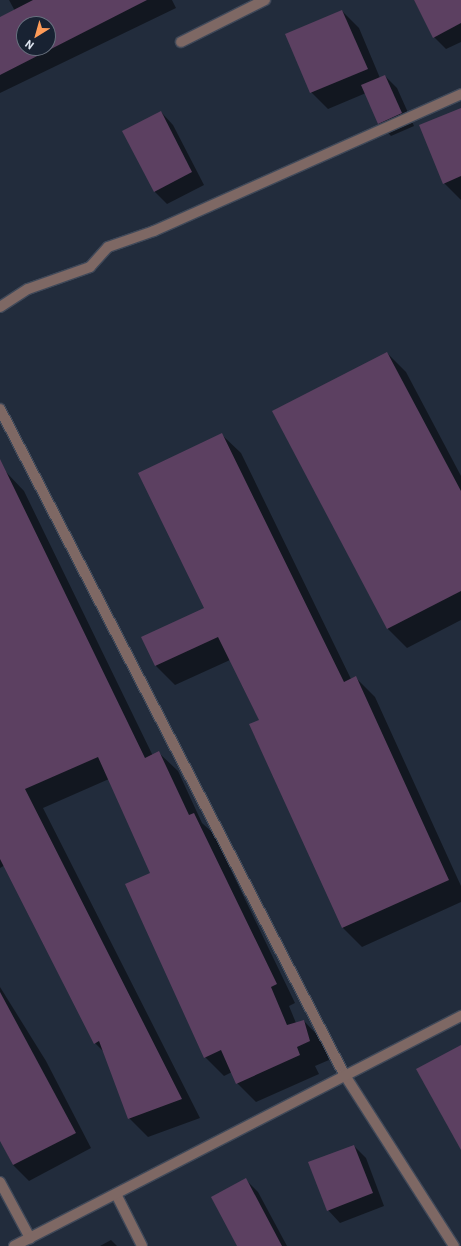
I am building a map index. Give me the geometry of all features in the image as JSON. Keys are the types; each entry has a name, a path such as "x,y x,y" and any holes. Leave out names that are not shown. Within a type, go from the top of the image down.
{"street":[{"path":"181,42 265,0"},
{"path":"0,307 28,289 90,268 108,246 154,231 461,94"},
{"path":"0,409 344,1074 454,1246"},
{"path":"14,1246 344,1074 461,1016"},
{"path":"0,1182 30,1238"},
{"path":"116,1194 142,1246"}],"building":[{"path":"33,0 147,0 56,46 56,16 16,16 16,56 37,56 0,75 0,17"},
{"path":"414,0 461,0 461,23 433,38"},
{"path":"342,10 368,69 310,93 285,34"},
{"path":"385,75 402,113 378,124 361,85"},
{"path":"461,108 461,176 443,184 419,125"},
{"path":"161,111 192,172 154,192 122,131"},
{"path":"387,352 461,491 461,591 387,629 272,411"},
{"path":"222,433 344,682 356,676 449,880 342,928 249,724 259,720 218,637 155,666 141,637 204,608 138,473"},
{"path":"0,459 145,758 159,751 189,815 194,813 277,984 271,987 287,1025 304,1020 310,1041 297,1047 300,1055 236,1084 221,1050 204,1058 125,884 150,873 98,757 25,789 182,1099 128,1119 99,1041 94,1044 0,859"},
{"path":"0,992 76,1133 13,1165 0,1141"},
{"path":"461,1045 461,1150 416,1069"},
{"path":"354,1145 373,1193 327,1211 308,1162"},
{"path":"246,1178 282,1246 237,1246 211,1197"}]}
